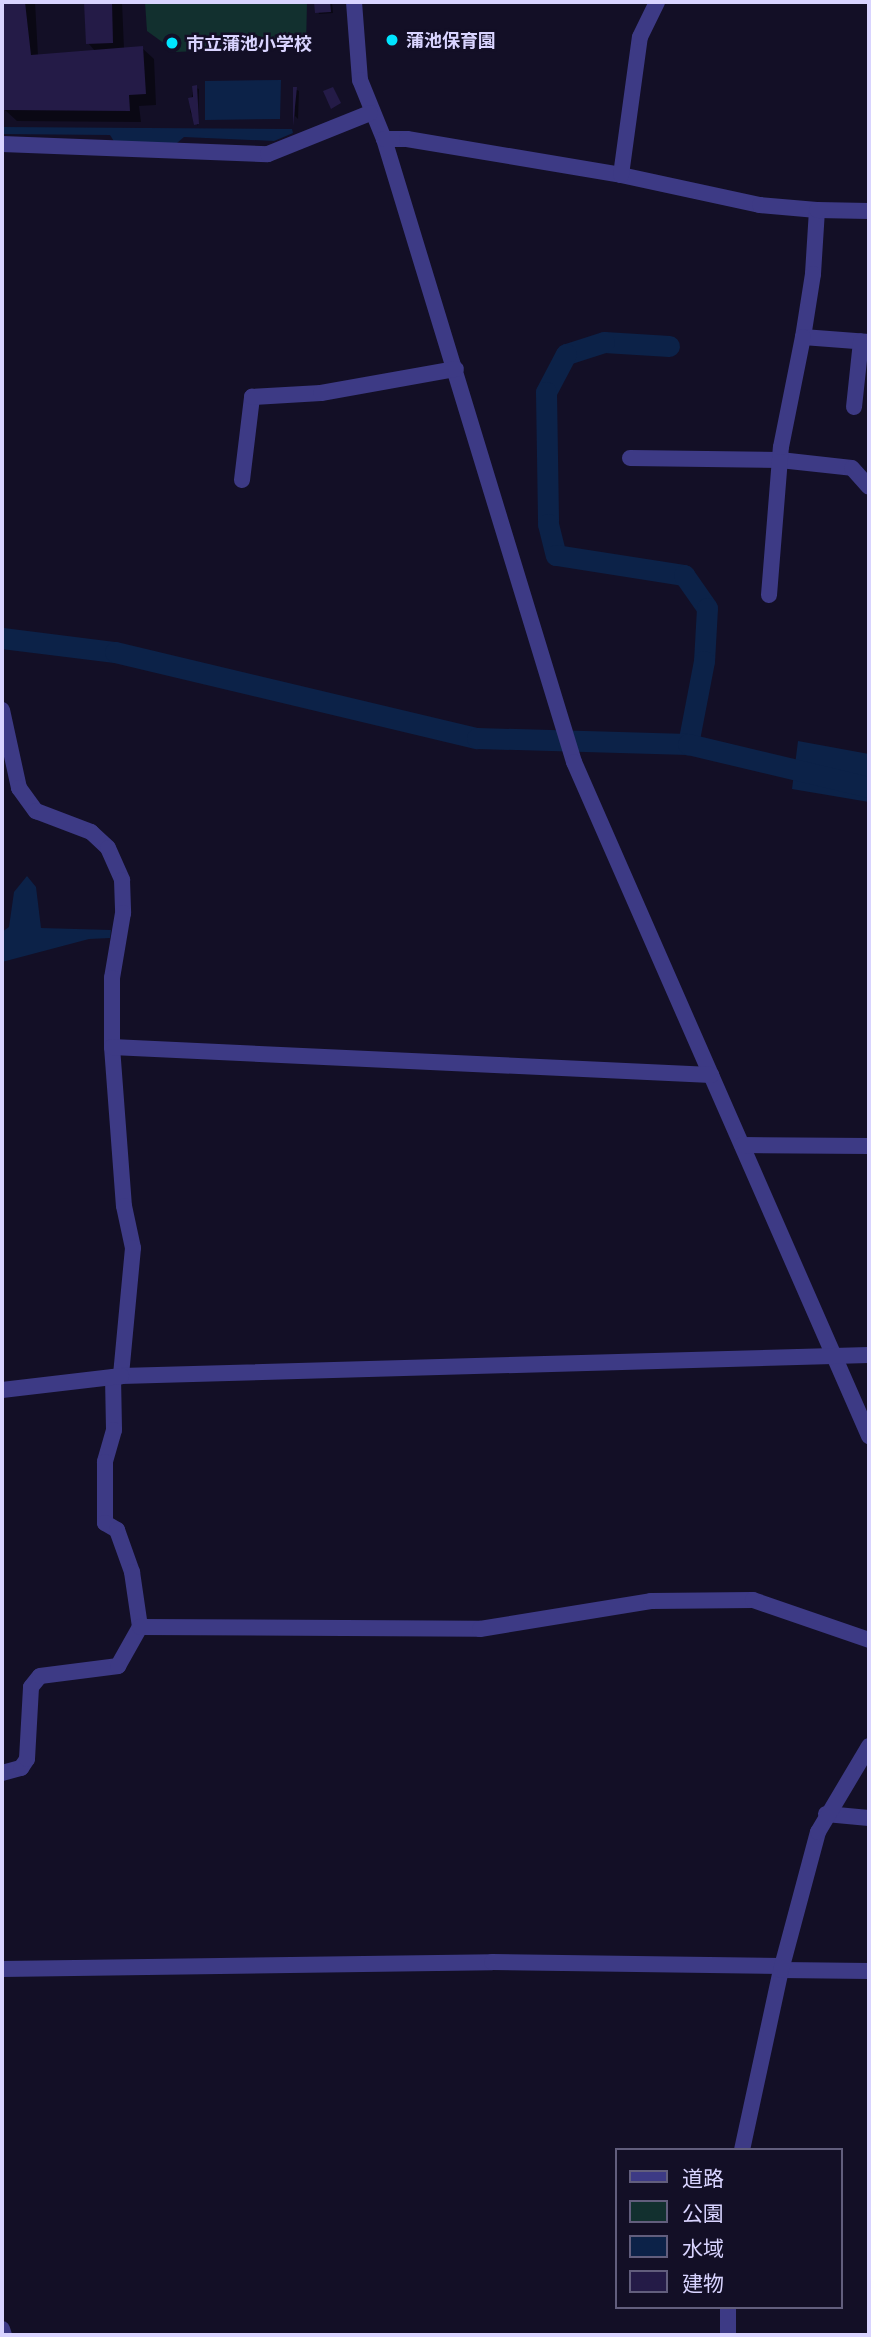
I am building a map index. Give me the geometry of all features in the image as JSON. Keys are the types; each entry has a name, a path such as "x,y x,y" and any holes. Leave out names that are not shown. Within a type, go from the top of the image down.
{"street":[{"path":"354,2 360,80 370,113 384,139 456,369 573,762 869,1436"},
{"path":"621,175 640,37 657,2"},
{"path":"2,144 268,154 370,113"},
{"path":"384,139 407,139 621,175 760,205 869,211"},
{"path":"769,595 780,460 813,274 817,210"},
{"path":"803,337 865,342 854,407"},
{"path":"242,480 252,397 321,393 456,369"},
{"path":"630,458 780,460 852,468 869,487"},
{"path":"2,710 19,788 36,811 90,832 108,848 122,880 123,913 111,978 112,1047 124,1206 133,1248 117,1377 114,1430 105,1462 105,1523 117,1530 132,1572 140,1627 118,1665 40,1676 31,1687 27,1759 21,1768 2,1773"},
{"path":"112,1047 711,1075"},
{"path":"742,1144 869,1146"},
{"path":"2,1390 117,1377 869,1355"},
{"path":"140,1627 480,1629 652,1601 754,1600 869,1640"},
{"path":"742,2148 782,1968 827,1814 869,1746"},
{"path":"827,1814 869,1818"},
{"path":"2,1969 492,1962 869,1971"},
{"path":"727,2309 728,2335"},
{"path":"2,2329 4,2335"}],"green space":[{"path":"145,2 307,2 306,46 176,52 147,31"}],"water":[{"path":"281,80 280,119 205,120 205,81"},
{"path":"2,127 292,129 293,133 274,141 184,137 177,143 115,143 110,135 2,134"},
{"path":"798,741 869,754 869,802 792,789"},
{"path":"27,876 36,887 41,928 111,930 110,938 89,939 2,962 2,932 9,927 14,892"}],"building":[{"path":"2,2 25,2 31,55 143,46 146,94 129,95 130,111 4,110"},
{"path":"84,2 112,2 113,43 86,44"},
{"path":"314,2 330,2 331,12 315,13"},
{"path":"197,85 199,124 194,125 188,98 193,97 192,86"},
{"path":"293,87 297,87 293,126"},
{"path":"333,87 341,103 331,109 323,91"}],"waterway":[{"path":"669,346 604,342 566,354 546,392 548,524 556,555 684,575 707,608 704,661 688,744"},
{"path":"2,638 115,652 477,738 688,744 869,787"}],"place":[{"name":"蒲池保育園","path":"392,40"},
{"name":"市立蒲池小学校","path":"172,43"}]}
